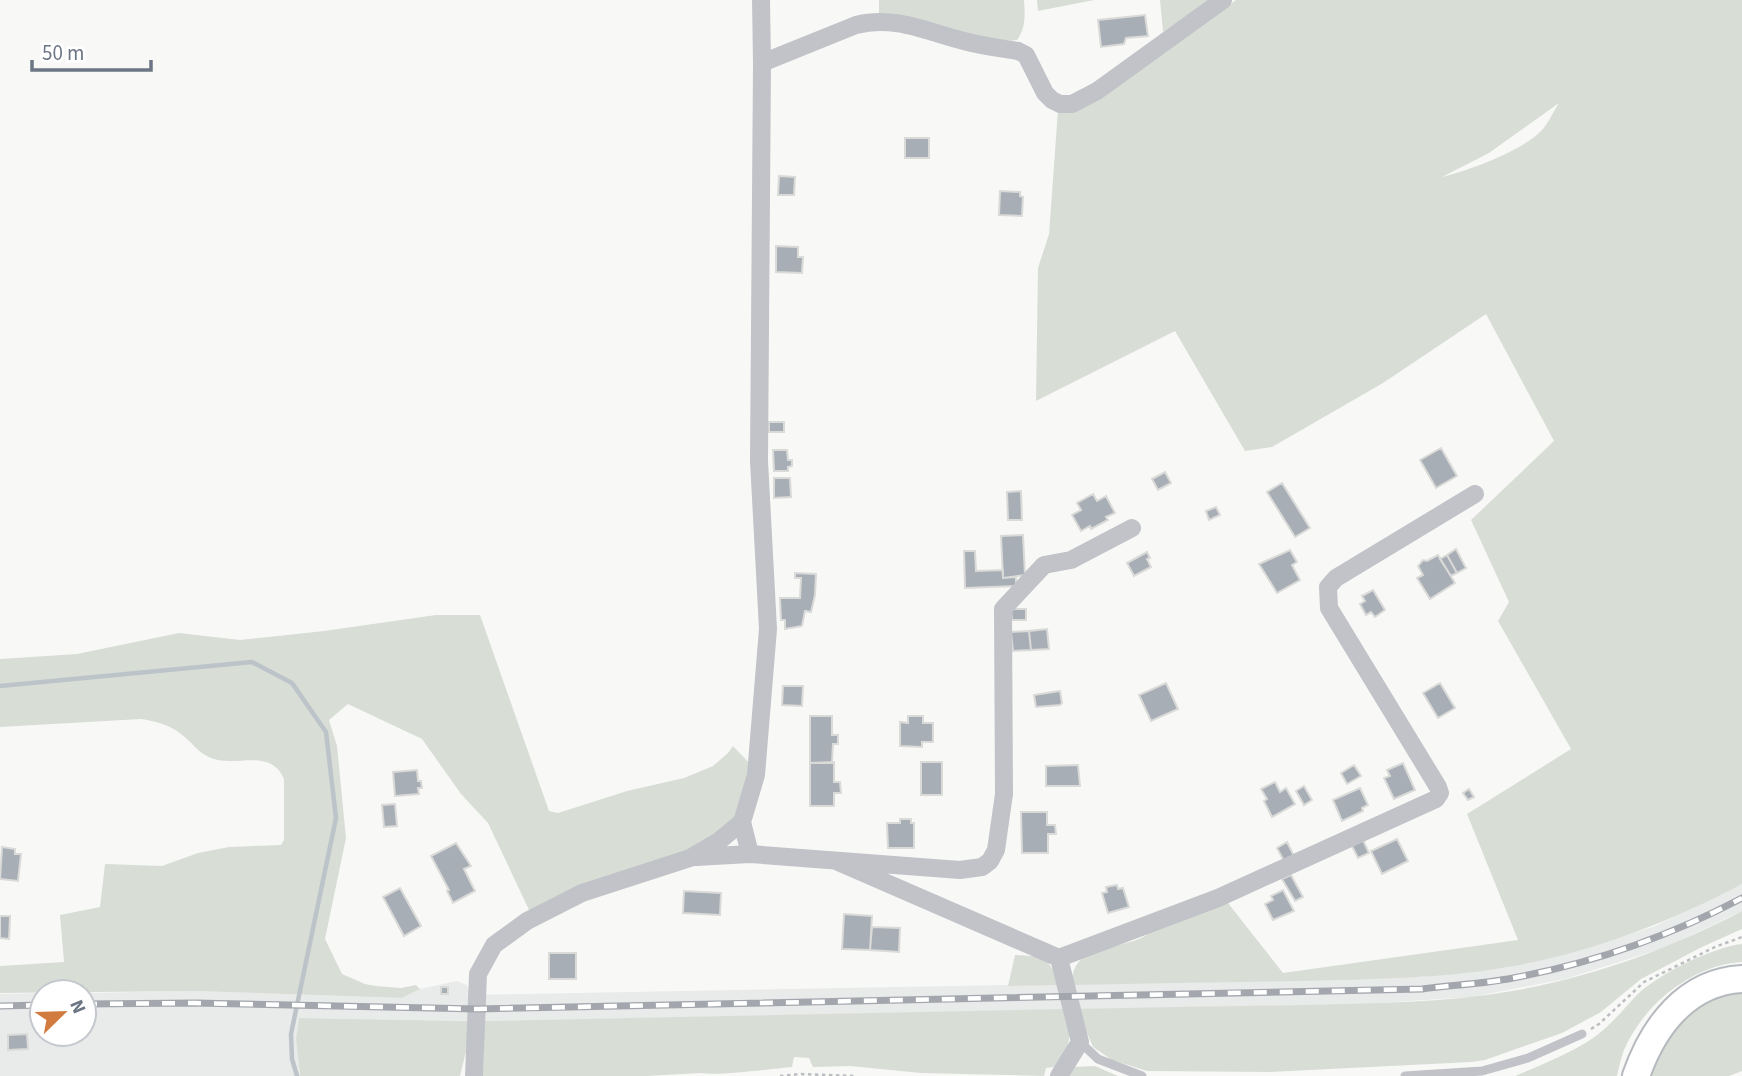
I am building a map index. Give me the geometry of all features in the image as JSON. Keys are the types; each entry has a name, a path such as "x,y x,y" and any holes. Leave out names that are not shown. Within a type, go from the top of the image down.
{"main road":[{"path":"1640,1065 1666,1018 1684,1001 1710,986 1742,979"}],"street":[{"path":"750,854 742,821 756,775 768,629 759,461 761,0"},
{"path":"762,63 856,25 894,22 967,42 1018,51 1026,55 1045,93 1052,100 1060,104 1072,103 1097,91 1223,0"},
{"path":"836,861 1059,958 1218,898 1436,799 1440,793 1438,787 1329,608 1328,587 1336,578 1475,494"},
{"path":"690,858 750,854 960,870 982,867 990,861 996,850 1004,794 1003,609 1044,565 1071,560 1132,528"},
{"path":"474,1076 478,974 494,945 527,921 582,893 690,858 719,841 742,821"},
{"path":"1059,958 1080,1042 1059,1076"}],"lane":[{"path":"1405,1076 1482,1071 1528,1058 1582,1034"},
{"path":"1080,1042 1098,1059 1142,1076"}],"path":[{"path":"1582,1034 1599,1024 1628,996 1652,978 1742,937"},
{"path":"780,1076 854,1076"}],"shaded area":[{"path":"879,0 1024,0 1024,21 1017,40 984,39 948,33 879,14"},
{"path":"1037,0 1094,0 1038,11"},
{"path":"1160,0 1212,0 1163,32"},
{"path":"1236,0 1742,0 1742,884 1657,924 1599,945 1539,961 1482,971 1379,979 1072,985 1074,970 1081,959 1092,953 1132,941 1154,928 1228,903 1283,973 1518,940 1467,814 1571,749 1498,621 1509,602 1471,520 1554,441 1486,314 1383,383 1272,447 1245,451 1175,331 1036,401 1038,268 1049,234 1058,110 1118,86","holes":["1559,103 1541,131 1521,146 1480,165 1442,177 1489,153"]},
{"path":"436,615 480,615 549,811 558,813 627,791 684,778 713,766 733,746 752,766 744,802 732,824 705,843 530,912 488,823 461,794 422,739 348,704 329,720 337,746 346,838 325,939 342,974 365,984 401,988 416,985 420,989 402,998 195,991 98,992 98,978 28,978 28,993 0,993 0,966 64,962 60,915 100,907 105,864 162,866 198,853 229,847 281,845 284,840 284,779 278,769 262,761 211,758 177,731 141,719 0,727 0,659 77,654 179,633 240,640"},
{"path":"1742,884 1742,911 1664,948 1565,979 1472,997 1361,1004 484,1021 299,1018 296,1039 300,1076 0,1076 0,994 28,993 28,1048 98,1048 98,993 195,991 402,998 420,989 457,981 467,985 470,995 1421,977 1509,967 1601,944 1655,926"},
{"path":"1742,911 1742,929 1641,979 1601,1012 1562,1033 1485,1060 1270,1072 1147,1071 1112,1060 1093,1047 1077,1009 1383,1003 1486,995 1542,985 1601,970 1687,938"},
{"path":"1742,944 1742,962 1723,965 1688,979 1657,1003 1633,1033 1624,1050 1617,1076 1515,1076 1565,1054 1593,1038 1657,979 1701,956"},
{"path":"1015,955 1044,960 1052,969 1058,985 1008,986"},
{"path":"1742,993 1742,1071 1729,1076 1650,1076 1674,1032 1695,1011 1709,1002"},
{"path":"1065,1009 1069,1040 1054,1067 1046,1068 1044,1076 921,1073 850,1066 813,1067 809,1058 794,1057 792,1067 732,1073 483,1076 484,1021"},
{"path":"299,1018 470,1021 470,1035 460,1076 300,1076 296,1039"},
{"path":"1095,1066 1118,1076 1065,1076 1070,1067"}],"building":[{"path":"1145,15 1148,36 1126,38 1124,44 1101,47 1098,20"},
{"path":"905,138 929,138 929,158 905,158"},
{"path":"779,176 795,177 794,195 778,195"},
{"path":"1000,191 1020,192 1023,197 1022,216 999,215"},
{"path":"776,246 798,247 798,257 803,257 802,273 776,272"},
{"path":"769,422 784,422 784,432 769,432"},
{"path":"1441,448 1457,476 1436,488 1420,460"},
{"path":"773,450 787,450 788,460 792,460 788,471 774,471"},
{"path":"1165,472 1171,483 1158,490 1152,479"},
{"path":"774,478 790,478 791,497 774,498"},
{"path":"1282,483 1310,528 1295,537 1267,492"},
{"path":"1021,491 1022,520 1008,520 1007,492"},
{"path":"1093,494 1097,501 1106,496 1115,513 1091,529 1090,526 1081,531 1072,515 1081,510 1077,503"},
{"path":"1216,507 1220,515 1209,520 1206,511"},
{"path":"1023,535 1025,575 1003,578 1001,536"},
{"path":"1456,549 1466,568 1457,573 1447,555"},
{"path":"1290,550 1297,562 1292,565 1300,580 1277,593 1259,564"},
{"path":"964,551 975,551 976,571 1003,570 1003,578 1016,577 1016,586 965,588"},
{"path":"1147,552 1151,567 1134,576 1127,563"},
{"path":"1438,555 1455,583 1430,599 1417,578 1423,575 1418,566 1423,560 1427,561"},
{"path":"1447,555 1457,573 1451,576 1440,559"},
{"path":"795,573 816,574 815,595 811,612 805,611 802,626 785,629 785,620 781,620 780,598 800,598 801,578 795,578"},
{"path":"1373,590 1385,610 1375,617 1371,612 1366,615 1360,604 1365,601 1362,596"},
{"path":"1011,609 1026,609 1026,620 1012,620"},
{"path":"1047,629 1049,649 1031,650 1029,631"},
{"path":"1029,631 1031,650 1013,651 1011,632"},
{"path":"1166,683 1178,709 1151,721 1139,695"},
{"path":"1440,683 1455,708 1438,718 1423,693"},
{"path":"783,686 803,686 802,706 782,705"},
{"path":"1060,691 1060,705 1036,707 1034,695"},
{"path":"810,716 832,716 832,735 838,735 838,744 833,744 832,763 810,763"},
{"path":"908,716 923,716 923,723 933,723 933,742 922,742 922,747 900,746 900,722 908,723"},
{"path":"834,762 834,782 840,782 841,793 834,793 834,806 810,806 810,763"},
{"path":"921,762 942,762 942,795 921,795"},
{"path":"1403,763 1415,790 1394,799 1384,778 1390,776 1387,770"},
{"path":"1078,765 1080,786 1046,786 1046,766"},
{"path":"1354,765 1361,776 1347,784 1341,773"},
{"path":"417,770 422,788 418,788 419,794 395,796 393,772"},
{"path":"1275,782 1280,792 1286,788 1295,804 1272,817 1261,789"},
{"path":"1304,786 1312,800 1304,805 1296,791"},
{"path":"1360,788 1368,805 1362,808 1363,811 1342,821 1333,800"},
{"path":"1469,789 1474,797 1468,800 1463,793"},
{"path":"395,804 397,826 384,827 382,805"},
{"path":"1021,812 1047,812 1047,825 1055,825 1056,834 1048,834 1048,853 1022,853"},
{"path":"900,819 911,819 911,823 914,823 914,848 888,848 887,823 900,823"},
{"path":"1397,839 1408,861 1382,874 1371,851"},
{"path":"1363,840 1369,853 1358,858 1352,846"},
{"path":"1287,842 1294,856 1284,861 1277,848"},
{"path":"456,843 471,866 464,869 475,891 453,903 431,856"},
{"path":"2,847 15,849 15,854 21,854 18,881 0,879"},
{"path":"1291,875 1303,897 1295,901 1282,879"},
{"path":"1117,885 1118,889 1123,888 1129,907 1108,913 1102,893 1107,892 1106,887"},
{"path":"400,888 421,926 404,936 383,897"},
{"path":"1283,890 1294,911 1273,920 1265,904 1273,900 1271,896"},
{"path":"684,891 721,893 720,915 683,913"},
{"path":"844,914 872,916 870,950 842,949"},
{"path":"0,916 10,916 9,939 0,938"},
{"path":"872,927 900,928 899,952 870,950"},
{"path":"549,953 576,953 576,979 549,979"},
{"path":"441,987 448,987 448,994 441,994"},
{"path":"27,1034 28,1049 8,1050 8,1035"}],"waterway":[{"path":"0,686 252,662 292,683 326,732 336,818 291,1034 292,1059 297,1076"}],"railway":[{"path":"98,1004 195,1003 478,1009 1422,989 1502,980 1572,965 1659,936 1742,898"},
{"path":"0,1006 28,1005"}]}
